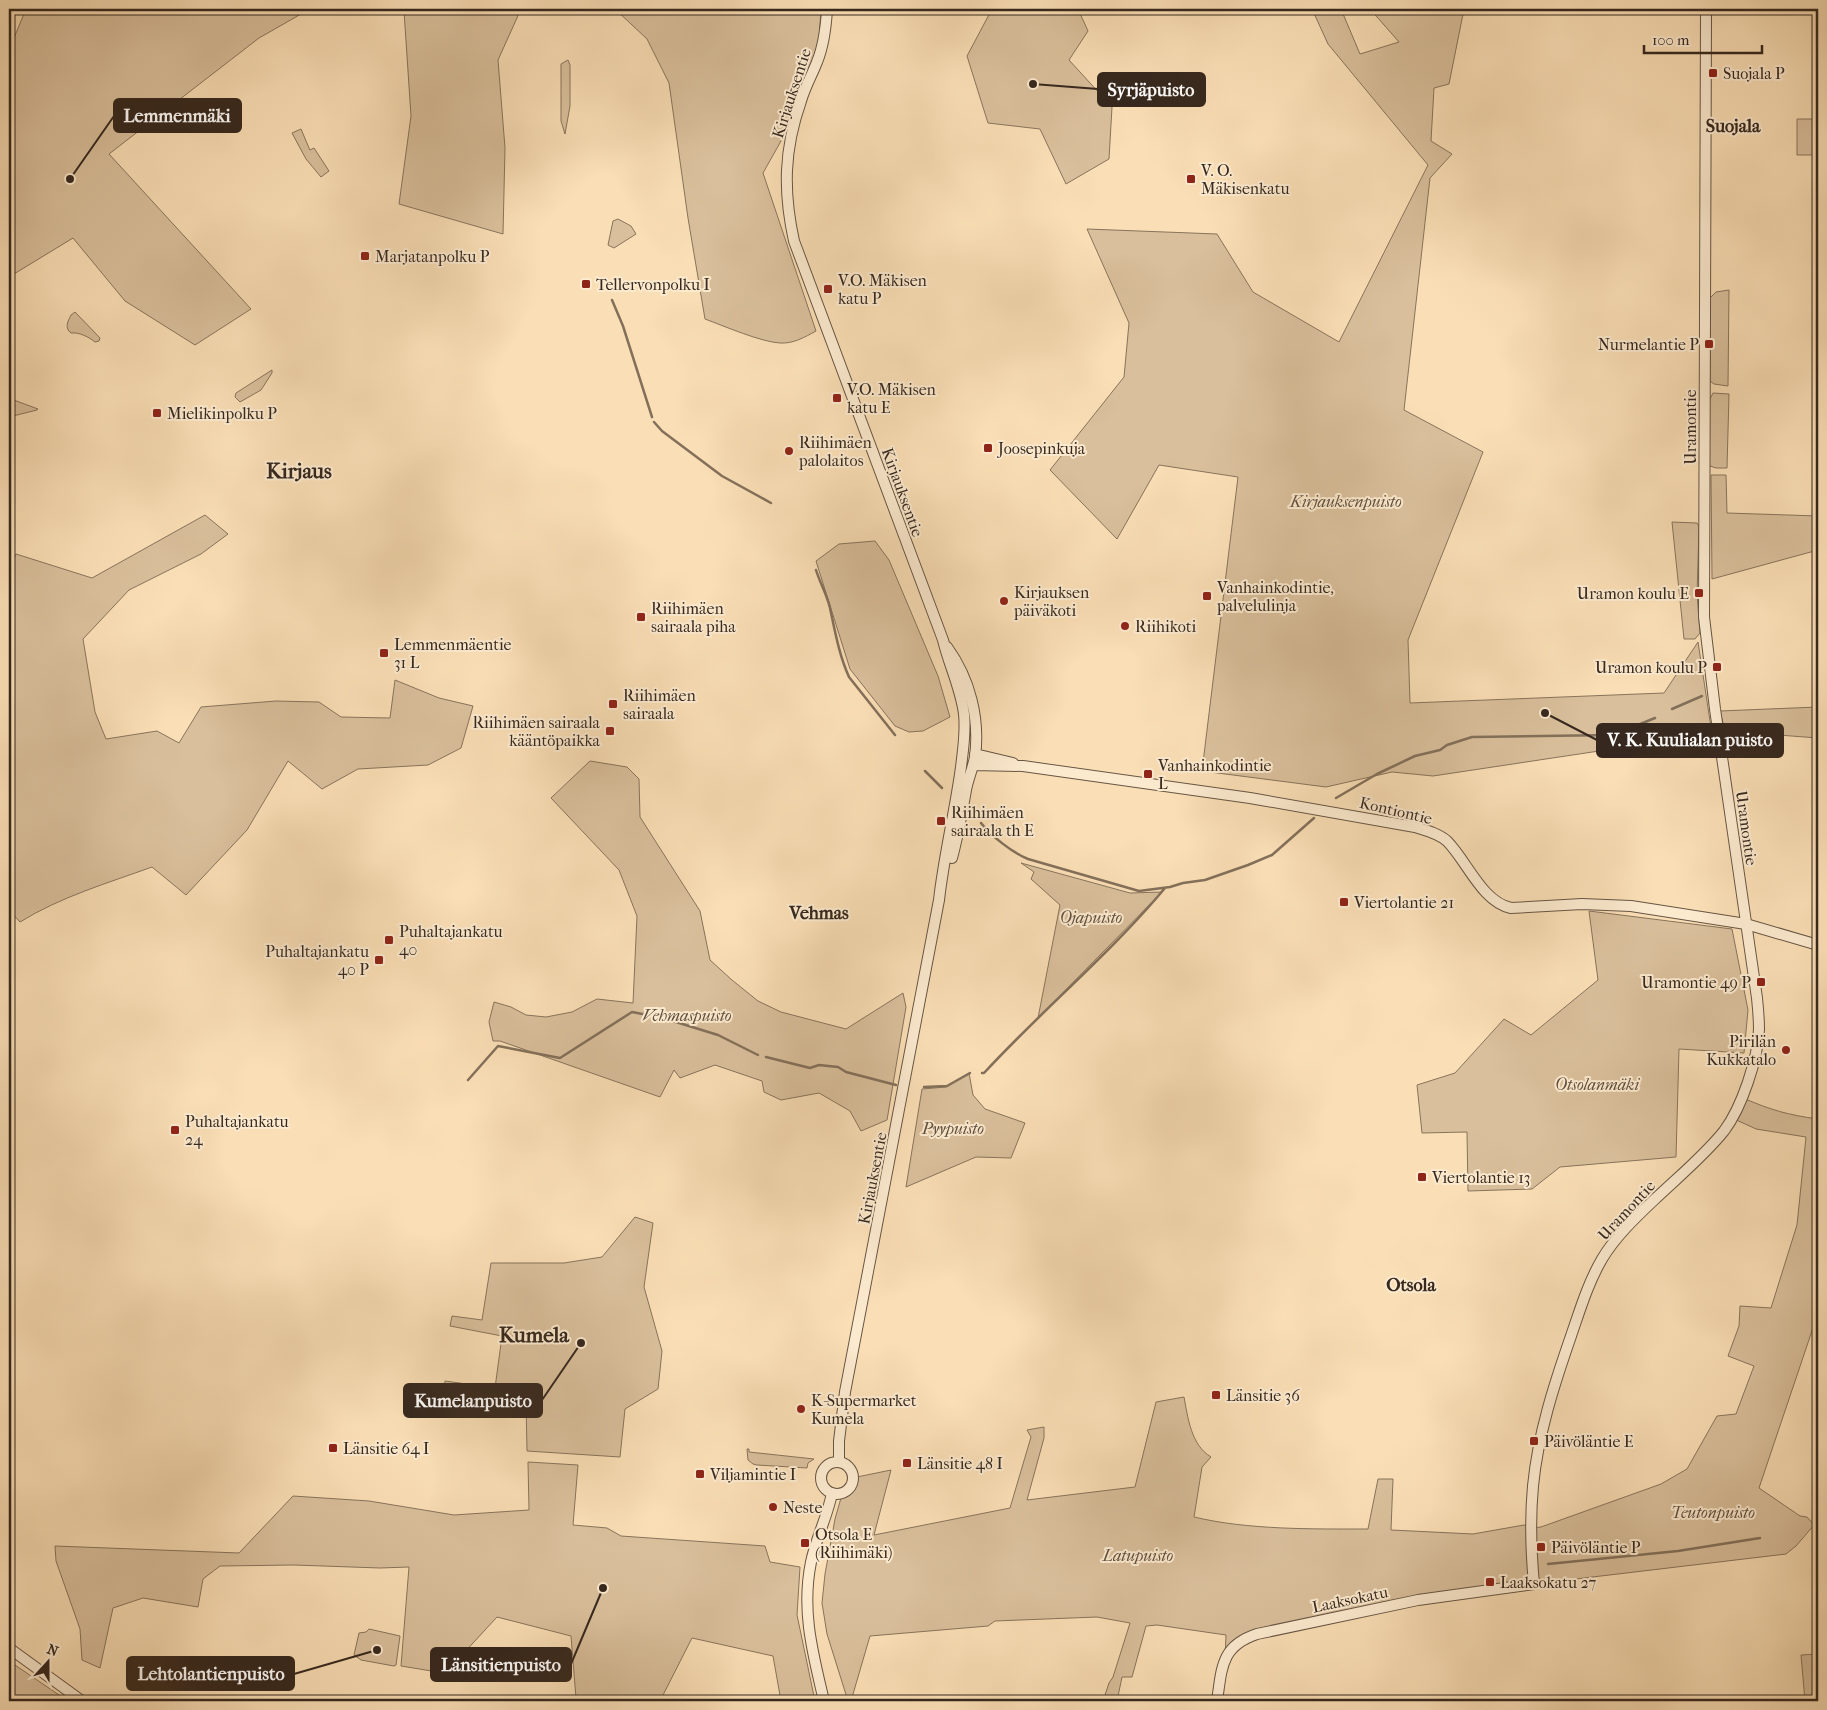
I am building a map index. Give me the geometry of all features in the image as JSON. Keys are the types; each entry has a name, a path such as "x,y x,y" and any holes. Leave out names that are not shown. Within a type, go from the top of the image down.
{"street":[{"name":"Kirjauksentie","path":"828,9 824,40 818,61 802,98 789,144 786,191 789,218 800,258 943,640 961,700 965,723 964,753 939,900 845,1392 839,1441 839,1462"},
{"name":"Uramontie","path":"1534,1584 1532,1555 1533,1486 1542,1431 1559,1370 1587,1291 1602,1259 1618,1237 1714,1142 1730,1123 1743,1098 1758,1041 1757,998 1714,704 1704,618 1706,9"},
{"name":"Kirjauksentie","path":"939,900 958,836 973,765 976,722 973,701 956,659 943,640"},
{"name":"Kontiontie","path":"975,754 1023,766 1107,780 1250,798 1427,830 1446,841 1488,895 1502,906 1511,908 1617,904 1746,924 1818,945"},
{"name":"Kontiontie","path":"973,765 1023,766"},
{"path":"839,1462 847,1465 850,1469 853,1478 852,1483 842,1493 832,1493 824,1487 821,1477 822,1472 828,1464 839,1462"},
{"path":"824,1701 810,1641 806,1607 811,1563 832,1493"},
{"name":"Laaksokatu","path":"1217,1701 1225,1660 1232,1648 1244,1638 1418,1600 1534,1584"},
{"path":"9,1648 82,1701"}],"green space":[{"path":"26,9 521,9 498,60 505,148 503,234 399,204 411,116 404,11 308,10 259,38 109,154 251,309 195,345 125,301 73,238 9,277 9,50"},
{"path":"615,9 821,9 819,40 813,59 781,141 763,173 816,331 794,341 780,343 753,337 705,319 688,218 669,83 647,39"},
{"path":"992,9 1078,9 1088,31 1069,60 1112,107 1109,159 1066,184 1040,129 988,123 967,56"},
{"name":"Kirjauksenpuisto","path":"1312,9 1341,9 1360,54 1399,42 1370,9 1464,9 1449,84 1434,88 1431,141 1452,154 1430,178 1404,410 1483,452 1408,640 1410,703 1664,693 1698,642 1712,734 1433,776 1392,772 1326,787 1202,771 1238,477 1159,465 1117,539 1050,470 1124,377 1129,323 1087,229 1217,234 1253,292 1339,342 1428,165 1328,44"},
{"path":"568,60 570,65 570,106 565,134 561,121 561,64"},
{"path":"1797,119 1818,119 1818,155 1797,155"},
{"path":"301,129 310,150 314,148 329,171 321,177 306,159 292,133"},
{"path":"618,219 631,226 636,234 614,248 608,245 613,221"},
{"path":"1729,290 1728,386 1714,384 1710,381 1710,298 1716,292"},
{"path":"75,312 100,338 99,341 95,342 84,335 69,331 67,327 68,322 71,315"},
{"path":"272,370 261,390 240,402 235,397 236,393"},
{"path":"1713,393 1729,394 1727,468 1716,468 1710,466 1709,463 1709,401"},
{"path":"1814,396 1818,396 1818,465 1813,465"},
{"path":"11,399 38,409 9,417 9,401"},
{"path":"1711,475 1726,475 1727,513 1818,516 1818,550 1712,579"},
{"path":"205,515 228,534 201,554 129,590 83,639 95,712 106,739 157,731 179,743 201,707 276,701 319,702 341,717 390,718 395,680 439,698 473,706 461,748 428,765 358,769 322,789 288,761 247,830 186,895 152,867 51,905 20,922 9,910 9,570 16,554 92,578"},
{"path":"1672,522 1697,523 1699,527 1697,595 1700,633 1695,639 1684,639"},
{"path":"875,541 889,560 938,676 950,717 923,731 909,732 895,726 850,669 816,561 839,544"},
{"path":"1818,707 1818,738 1725,731 1720,711"},
{"name":"Vehmaspuisto","path":"590,761 627,767 639,779 640,817 700,911 710,960 758,1001 781,1012 846,1029 903,993 906,1007 887,1120 861,1131 850,1111 819,1093 781,1100 764,1092 762,1081 715,1065 680,1078 674,1070 660,1097 500,1041 493,1041 489,1022 494,1002 511,1007 526,1015 546,1017 572,1012 597,999 633,1003 637,916 619,870 551,798"},
{"name":"Ojapuisto","path":"1021,863 1130,893 1162,892 1038,1018 1060,905 1031,879 1034,872"},
{"name":"Otsolanmäki","path":"1589,911 1732,929 1748,1010 1744,1053 1679,1049 1676,1157 1560,1167 1532,1189 1468,1191 1467,1132 1422,1133 1417,1085 1455,1073 1504,1019 1531,1035 1598,980"},
{"name":"Pyypuisto","path":"969,1073 973,1095 985,1109 1025,1123 1011,1158 976,1157 906,1187 922,1089 946,1087"},
{"name":"Latupuisto","path":"1743,1098 1780,1112 1818,1119 1818,1313 1759,1488 1800,1516 1807,1517 1814,1525 1796,1546 1786,1554 1458,1593 1257,1634 1225,1660 1226,1635 1157,1625 1146,1626 1132,1677 1122,1677 1117,1701 1103,1701 1113,1677 1130,1623 1097,1617 995,1621 988,1626 870,1636 851,1701 848,1701 827,1634 822,1603 835,1519 845,1484 852,1478 891,1470 874,1535 1010,1508 1031,1437 1027,1430 1044,1427 1044,1438 1027,1500 1135,1487 1156,1402 1184,1397 1189,1422 1195,1438 1204,1452 1211,1457 1202,1467 1194,1517 1215,1521 1258,1527 1368,1529 1378,1479 1393,1479 1391,1530 1473,1534 1524,1525 1532,1528 1541,1527 1661,1484 1687,1469 1717,1416 1736,1414 1754,1366 1728,1356 1739,1326 1740,1306 1771,1308 1797,1225 1806,1137 1756,1129 1732,1118"},
{"path":"635,1217 653,1223 644,1287 662,1351 658,1389 625,1409 620,1457 527,1451 526,1402 444,1389 445,1381 495,1388 502,1336 450,1326 452,1316 482,1320 491,1263 564,1263 602,1257"},
{"path":"747,1449 749,1449 749,1452 814,1459 808,1463 807,1468 757,1465 748,1460"},
{"path":"528,1462 578,1465 573,1525 607,1528 621,1536 765,1546 770,1562 800,1567 797,1615 815,1701 781,1701 773,1656 692,1638 660,1701 595,1701 576,1698 571,1636 497,1617 462,1655 456,1675 401,1666 409,1567 220,1566 203,1579 198,1607 143,1598 113,1608 100,1668 82,1660 80,1629 56,1561 55,1546 239,1553 293,1496 369,1501 454,1515 529,1510"},
{"path":"369,1629 400,1636 396,1665 361,1660 354,1655 359,1633 366,1632"},
{"path":"1818,1654 1818,1701 1805,1701 1801,1655"},
{"path":"9,1661 68,1701 9,1701"}],"waterway":[{"path":"612,300 623,326 652,417"},
{"path":"654,422 662,431 722,476 771,503"},
{"path":"816,570 829,603 840,652 849,677 895,735"},
{"path":"1672,709 1702,696"},
{"path":"1336,798 1377,774 1415,756 1440,750 1447,745 1472,737 1613,735 1655,718"},
{"path":"925,771 942,788"},
{"path":"981,823 1003,844 1028,859 1139,891 1205,880 1272,855 1314,818"},
{"path":"982,1073 1122,936 1165,888"},
{"path":"468,1080 498,1046 560,1058 632,1012 663,1018 718,1035 758,1055"},
{"path":"766,1057 810,1068 819,1065 838,1067 846,1072 896,1085"},
{"path":"924,1087 947,1086 970,1073"},
{"path":"1548,1564 1678,1551 1760,1538"}],"place":[{"name":"Suojala P","path":"1713,73"},
{"name":"Syrjäpuisto","path":"1033,84"},
{"name":"Lemmenmäki","path":"70,179"},
{"name":"V. O. Mäkisenkatu","path":"1191,179"},
{"name":"Marjatanpolku P","path":"365,256"},
{"name":"Tellervonpolku I","path":"586,284"},
{"name":"V.O. Mäkisen katu P","path":"828,289"},
{"name":"Nurmelantie P","path":"1709,344"},
{"name":"V.O. Mäkisen katu E","path":"837,398"},
{"name":"Mielikinpolku P","path":"157,413"},
{"name":"Joosepinkuja","path":"988,448"},
{"name":"Riihimäen palolaitos","path":"789,451"},
{"name":"Uramon koulu E","path":"1699,593"},
{"name":"Vanhainkodintie, palvelulinja","path":"1207,596"},
{"name":"Kirjauksen päiväkoti","path":"1004,601"},
{"name":"Riihimäen sairaala piha","path":"641,617"},
{"name":"Riihikoti","path":"1125,626"},
{"name":"Lemmenmäentie 31 L","path":"384,653"},
{"name":"Uramon koulu P","path":"1717,667"},
{"name":"Riihimäen sairaala","path":"613,704"},
{"name":"V. K. Kuulialan puisto","path":"1545,713"},
{"name":"Riihimäen sairaala kääntöpaikka","path":"610,731"},
{"name":"Vanhainkodintie L","path":"1148,774"},
{"name":"Riihimäen sairaala th E","path":"941,821"},
{"name":"Viertolantie 21","path":"1344,902"},
{"name":"Puhaltajankatu 40","path":"389,940"},
{"name":"Puhaltajankatu 40 P","path":"379,960"},
{"name":"Uramontie 49 P","path":"1761,982"},
{"name":"Pirilän Kukkatalo","path":"1786,1050"},
{"name":"Puhaltajankatu 24","path":"175,1130"},
{"name":"Viertolantie 13","path":"1422,1177"},
{"name":"Kumelanpuisto","path":"581,1343"},
{"name":"Länsitie 36","path":"1216,1395"},
{"name":"K-Supermarket Kumela","path":"801,1409"},
{"name":"Päivöläntie E","path":"1534,1441"},
{"name":"Länsitie 64 I","path":"333,1448"},
{"name":"Länsitie 48 I","path":"907,1463"},
{"name":"Viljamintie I","path":"700,1474"},
{"name":"Neste","path":"773,1507"},
{"name":"Otsola E (Riihimäki)","path":"805,1543"},
{"name":"Päivöläntie P","path":"1541,1547"},
{"name":"Laaksokatu 27","path":"1490,1582"},
{"name":"Länsitienpuisto","path":"603,1588"},
{"name":"Lehtolantienpuisto","path":"377,1650"}],"district":[{"name":"Suojala","path":"1733,126"},
{"name":"Kirjaus","path":"299,471"},
{"name":"Vehmas","path":"819,913"},
{"name":"Otsola","path":"1411,1285"},
{"name":"Kumela","path":"534,1335"}],"park label":[{"name":"Teutonpuisto","path":"1713,1512"}]}
